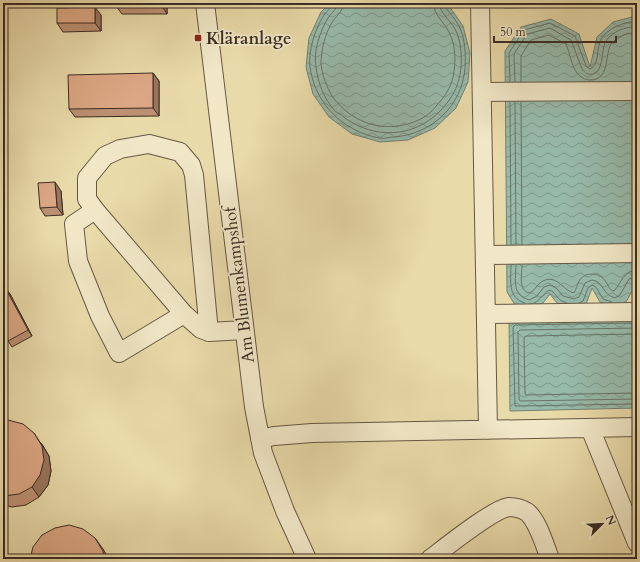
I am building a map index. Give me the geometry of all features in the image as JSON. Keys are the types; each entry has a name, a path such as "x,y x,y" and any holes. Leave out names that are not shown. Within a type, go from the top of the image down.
{"street":[{"name":"Am Blumenkampshof","path":"205,3 254,407 263,453 307,559"},
{"path":"480,3 488,430"},
{"path":"482,92 637,91"},
{"path":"209,332 194,175 191,165 180,152 149,144 120,149 105,156 87,178 87,199 184,314 201,329 209,332 244,330"},
{"path":"96,210 74,224 78,261 100,316 119,353 184,314"},
{"path":"485,255 637,253"},
{"path":"486,314 637,312"},
{"path":"260,439 274,436 312,434 637,426"},
{"path":"590,428 637,543"},
{"path":"430,559 496,512 509,507 518,508 528,513 537,526 550,559"}],"water":[{"path":"330,3 447,3 463,26 470,53 468,82 456,108 435,128 408,140 380,142 352,134 329,117 313,94 306,67 309,38 321,12"},
{"path":"504,3 637,3 637,6 504,8"},
{"path":"632,17 637,18 637,287 636,284 626,302 614,308 600,302 592,288 586,304 573,309 557,303 550,294 543,303 531,310 515,305 507,292 505,51 521,27 551,19 579,34 590,67 597,37 613,22"},
{"path":"637,319 637,408 510,411 509,321"}],"building":[{"path":"116,3 162,3 162,6 116,6"},
{"path":"95,7 95,23 57,23 57,8"},
{"path":"153,73 153,108 69,109 68,75"},
{"path":"55,182 57,207 40,208 38,183"},
{"path":"6,289 28,330 8,341 3,332 3,290"},
{"path":"8,420 23,424 34,433 42,446 44,460 40,475 32,487 19,494 3,496 3,421"},
{"path":"69,525 83,529 95,538 103,551 104,559 30,559 33,547 42,535 55,528"}],"place":[{"name":"Kläranlage","path":"198,38"}]}
